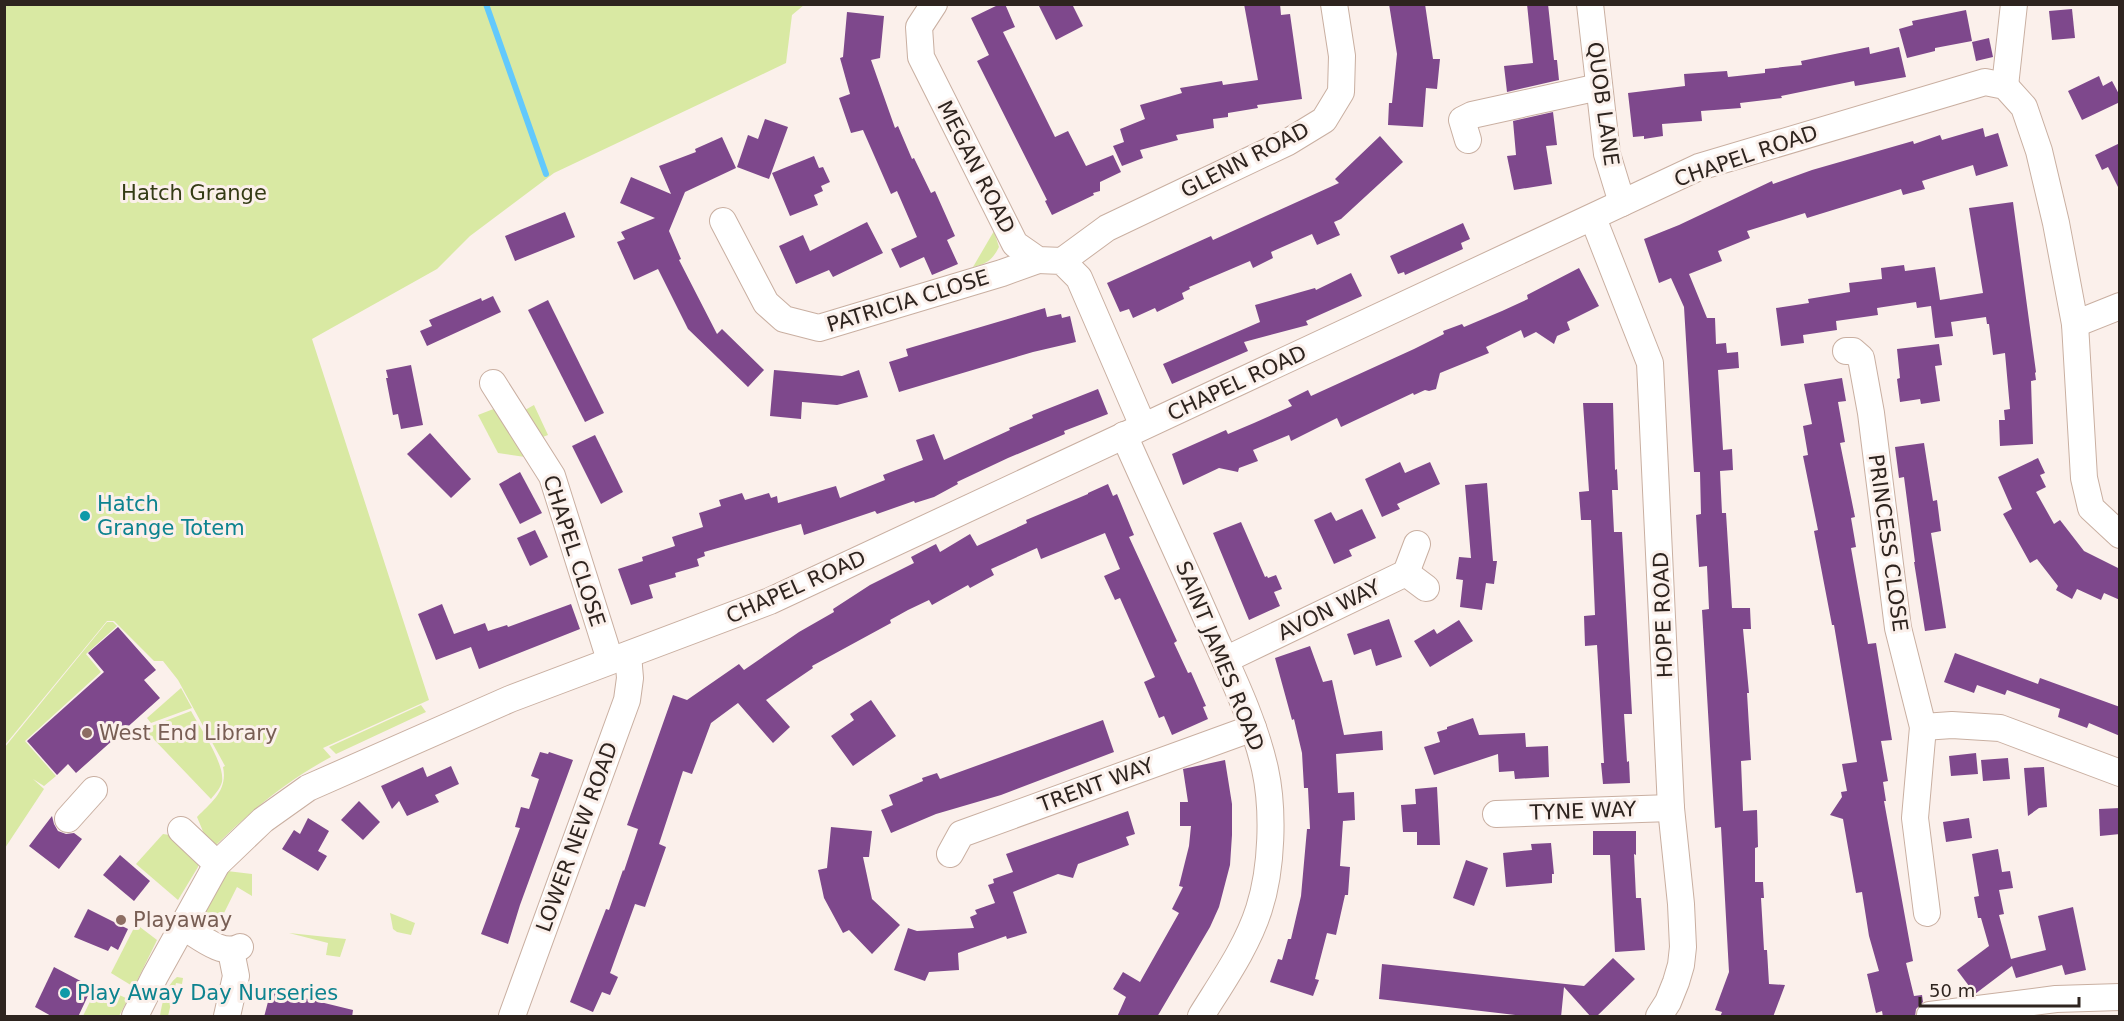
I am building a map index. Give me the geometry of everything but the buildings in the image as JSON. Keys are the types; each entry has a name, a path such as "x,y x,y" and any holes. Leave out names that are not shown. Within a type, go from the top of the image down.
{"street":[{"name":"MEGAN ROAD","path":"933,4 919,27 921,57 1015,244 1050,260 1079,278 1133,431"},
{"name":"GLENN ROAD","path":"1050,260 1107,228 1288,141 1324,120 1341,92 1342,56 1334,4"},
{"name":"QUOB LANE","path":"1590,4 1607,154 1622,203"},
{"path":"2014,4 2005,86 2024,107 2039,151 2056,223 2075,324 2084,478 2091,508 2120,535"},
{"name":"CHAPEL ROAD","path":"135,1017 217,864 263,820 308,788 510,699 770,602 1699,167 1963,87 1985,82 2005,86"},
{"path":"1468,140 1462,120 1472,115 1599,87"},
{"name":"HOPE ROAD","path":"1593,218 1650,363 1671,808 1683,946 1676,982 1659,1017"},
{"name":"PATRICIA CLOSE","path":"723,221 766,303 784,319 819,328 1050,260"},
{"path":"2075,324 2120,306"},
{"name":"PRINCESS CLOSE","path":"1854,355 1871,413 1898,628 1923,727 1915,818 1927,913"},
{"name":"CHAPEL CLOSE","path":"493,383 552,476 619,658"},
{"name":"SAINT JAMES ROAD","path":"1133,431 1253,728 1265,769 1270,835 1259,908 1250,930 1201,1017"},
{"name":"AVON WAY","path":"1225,660 1416,580 1417,544"},
{"name":"LOWER NEW ROAD","path":"512,1017 627,700 630,678 619,658"},
{"path":"1923,727 1952,725 2000,728 2120,772"},
{"name":"TRENT WAY","path":"950,854 961,834 1253,728"},
{"path":"68,819 94,790"},
{"name":"TYNE WAY","path":"1496,814 1671,808"},
{"path":"181,830 217,864"},
{"path":"182,926 222,949 235,949 236,976 227,1017"},
{"path":"1930,1015 2087,997 2120,997"}],"green space":[{"name":"Hatch Grange","path":"5,5 804,5 792,15 786,63 554,173 470,236 437,269 312,339 429,700 323,748 331,757 270,797 215,846 207,841 197,817 218,795 223,782 223,767 225,766 178,680 163,661 154,661 114,621 107,621 5,745"},
{"path":"994,231 999,247 997,251 986,263 973,267"},
{"path":"534,405 548,435 540,438 525,410"},
{"path":"496,408 525,457 498,453 478,415"},
{"path":"107,622 113,622 117,626 86,654 101,672 25,741 56,776 44,786 33,779 44,789 5,848 5,747"},
{"path":"181,688 192,708 151,723 147,718"},
{"path":"421,705 426,712 336,754 329,747"},
{"path":"191,711 220,765 222,782 211,799 144,729"},
{"path":"163,834 176,836 198,863 198,867 178,900 136,864"},
{"path":"227,871 252,874 252,896 237,887 215,931 206,918 206,910 213,893"},
{"path":"390,913 415,923 411,935 393,929"},
{"path":"136,924 157,940 134,987 111,973"},
{"path":"289,933 346,939 340,957 326,955 328,943"},
{"path":"177,977 183,978 182,984 176,983 168,1016 160,1016 167,989"},
{"path":"98,985 128,999 119,1016 83,1016"}],"waterway":[{"path":"486,4 546,174"}],"place":[{"name":"Hatch Grange Totem","path":"85,516"},
{"name":"West End Library","path":"87,733"},
{"name":"Playaway","path":"121,920"},
{"name":"Play Away Day Nurseries","path":"65,993"}]}
